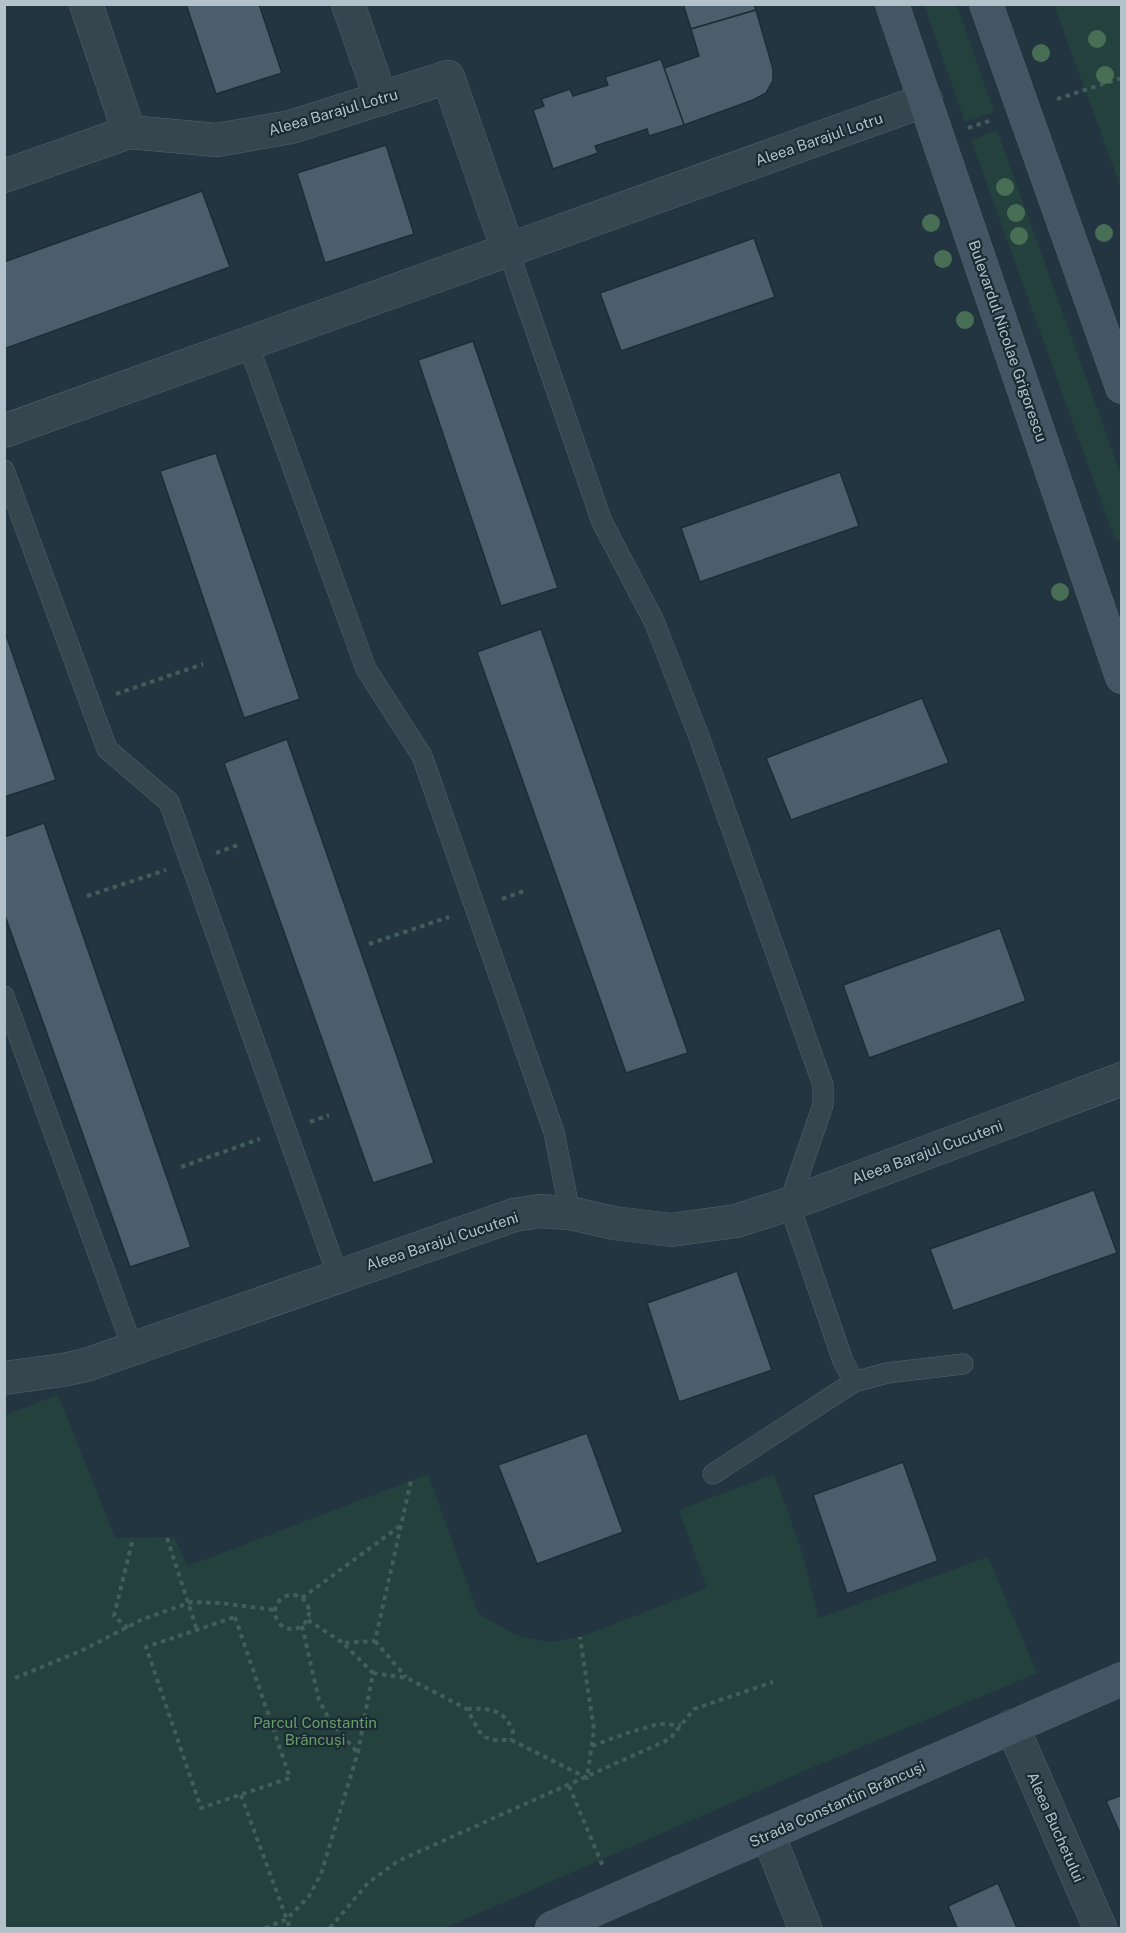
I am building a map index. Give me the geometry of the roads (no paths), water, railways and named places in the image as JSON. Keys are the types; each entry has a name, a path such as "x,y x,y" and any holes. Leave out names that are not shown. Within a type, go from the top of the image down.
{"main road":[{"name":"Bulevardul Nicolae Grigorescu","path":"892,4 1122,677"},
{"path":"986,4 1122,387"},
{"name":"Strada Constantin Brâncuși","path":"552,1929 1122,1679"}],"street":[{"path":"86,4 129,132"},
{"path":"348,4 381,99"},
{"name":"Aleea Barajul Lotru","path":"4,176 129,132 217,140 291,127 447,77 507,250"},
{"name":"Aleea Barajul Lotru","path":"4,431 926,100"},
{"name":"Aleea Barajul Cucuteni","path":"4,1378 86,1365 514,1215 540,1211 570,1213 614,1223 671,1230 736,1221 789,1204 1122,1079"},
{"name":"Aleea Buchetului","path":"1012,1726 1100,1929"},
{"path":"768,1834 805,1929"}],"lane":[{"path":"507,250 602,522 654,621 698,734 823,1085 823,1105 789,1204 843,1361 854,1382"},
{"path":"248,344 366,669 422,756 554,1132 570,1213"},
{"path":"4,470 107,749 169,802 338,1276"},
{"path":"4,996 133,1348"},
{"path":"713,1474 854,1382 887,1373 963,1364"}],"park label":[{"name":"Parcul Constantin Brâncuși","path":"315,1730"}]}
